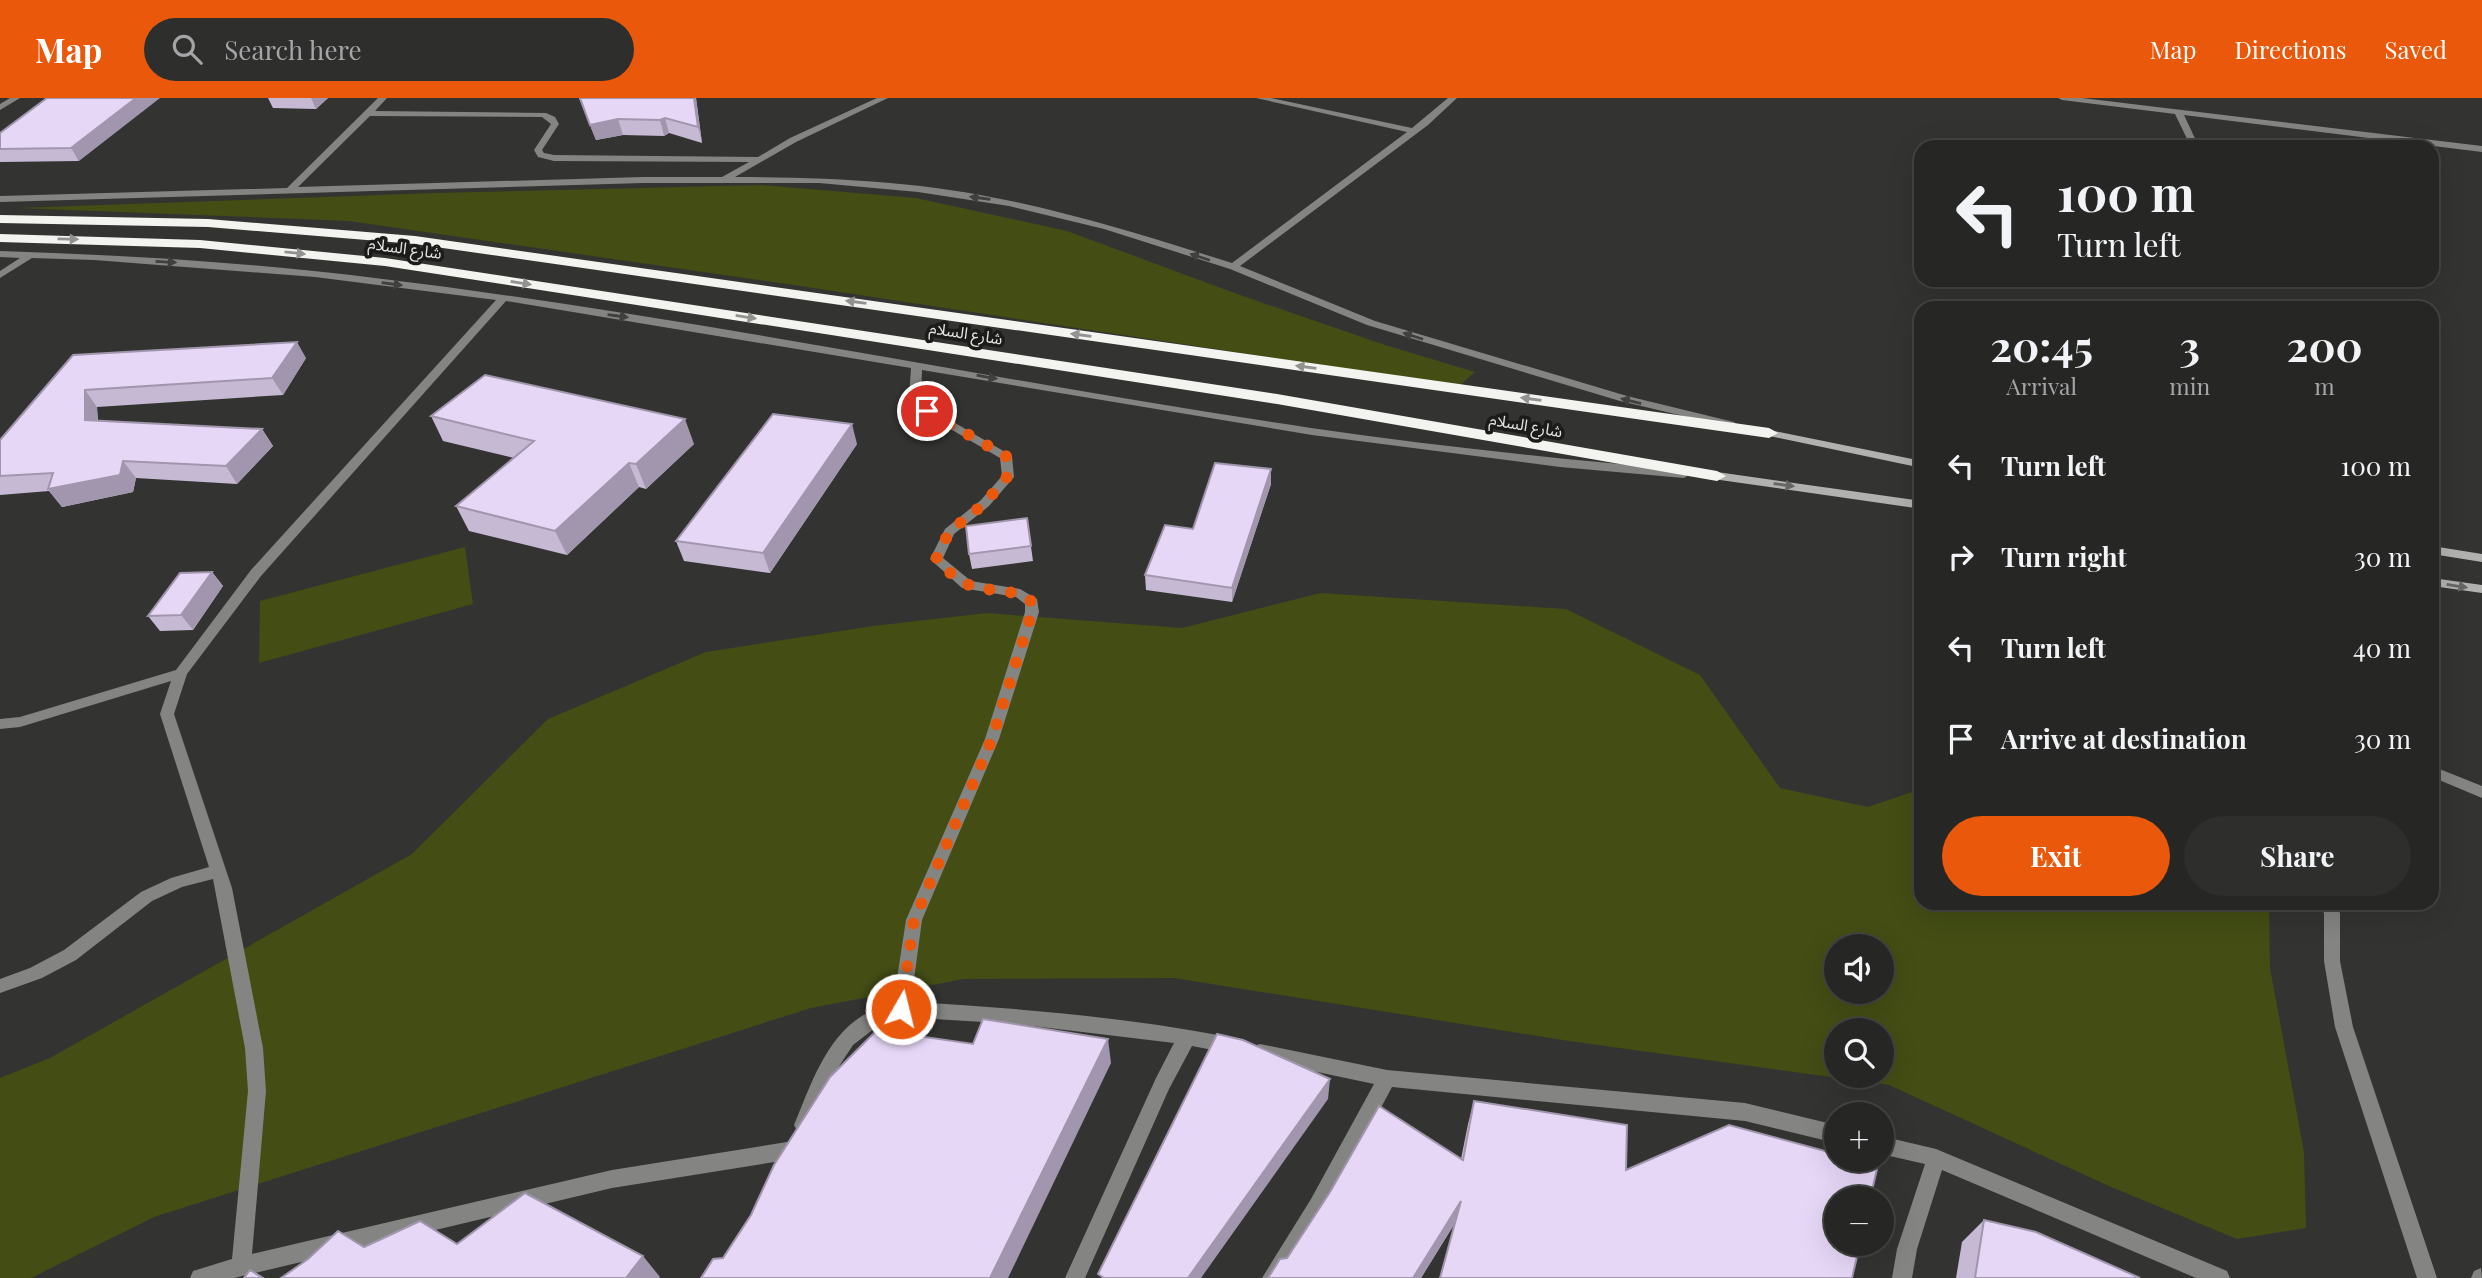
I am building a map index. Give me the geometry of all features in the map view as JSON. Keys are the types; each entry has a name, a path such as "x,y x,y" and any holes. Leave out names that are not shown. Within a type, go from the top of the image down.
{"highway":[{"name":"شارع السلام","path":"0,219 164,220 415,240 1769,433"},
{"name":"شارع السلام","path":"0,238 172,243 386,262 1277,399 1717,476"}],"main road":[{"name":"شارع السلام","path":"1769,433 1914,463"},
{"name":"شارع السلام","path":"1717,476 1914,504"},
{"path":"2439,551 2482,558"},
{"path":"2439,583 2482,589"}],"street":[{"path":"0,108 16,98"},
{"path":"290,190 383,98"},
{"path":"724,180 757,159 884,98"},
{"path":"1260,98 1413,131"},
{"path":"1233,267 1453,98"},
{"path":"2062,98 2128,102 2179,113 2406,140"},
{"path":"367,113 543,115 552,119 555,124 538,150 541,155 554,158 757,159"},
{"path":"2179,113 2192,140"},
{"path":"2439,144 2482,149"},
{"path":"0,199 724,180 819,180 918,189 1009,202 1107,227 1233,267 1371,323 1504,365 1624,399 1769,433"},
{"path":"0,254 189,263 355,279 502,299 1400,444 1575,465 1717,476"},
{"path":"0,275 30,255"},
{"path":"241,1266 257,1091 250,1022 218,871 167,714 181,673 256,573 502,299"},
{"path":"901,1009 914,920 992,739 1032,612 1032,602 1020,593 968,585 948,572 936,559 949,532 985,503 1007,477 1006,456 927,411 915,398 917,365"},
{"path":"0,724 20,722 181,673"},
{"path":"2439,774 2482,792"},
{"path":"0,986 46,969 71,955 122,913 164,887 218,871"},
{"path":"2331,910 2332,961 2344,1027 2427,1278"},
{"path":"782,1172 825,1072 847,1039 873,1019 901,1009 1016,1016 1187,1037 1387,1078 1745,1112 1824,1131"},
{"path":"1075,1278 1162,1084 1187,1037"},
{"path":"1272,1278 1318,1206 1387,1078"},
{"path":"1894,1148 1936,1158 2220,1278"},
{"path":"205,1277 241,1266 612,1179 793,1150"},
{"path":"1902,1278 1908,1249 1936,1158"}],"green space":[{"path":"762,185 916,198 1067,231 1240,295 1382,344 1475,372 1459,386 349,221 18,208 435,193"},
{"path":"465,547 473,604 259,663 260,601"},
{"path":"1321,593 1566,609 1700,675 1780,788 1868,807 1914,791 1914,910 2269,910 2270,968 2304,1152 2306,1228 2237,1239 2109,1186 1894,1087 1894,1018 1824,1018 1824,1076 1569,1041 1174,978 964,979 811,1008 154,1217 31,1278 0,1278 0,1078 50,1058 412,854 548,719 706,652 873,626 987,613 1182,628"}],"building":[{"path":"47,98 136,98 71,148 0,149 0,133"},
{"path":"580,98 694,98 698,127 665,118 618,119 590,125"},
{"path":"297,342 272,378 85,390 85,420 262,429 226,466 123,461 120,475 48,489 53,473 0,476 0,440 73,355"},
{"path":"485,375 685,419 636,464 629,463 555,531 456,506 534,441 431,416"},
{"path":"773,414 852,424 763,553 676,541"},
{"path":"1215,463 1271,469 1232,588 1145,575 1165,525 1193,529"},
{"path":"1027,518 1031,546 969,554 966,526"},
{"path":"212,572 181,615 148,616 180,573"},
{"path":"983,1019 1108,1039 990,1278 701,1278 713,1259 723,1258 751,1215 774,1165 830,1077 877,1030 973,1044"},
{"path":"1217,1034 1243,1040 1330,1079 1188,1278 1104,1278 1098,1274"},
{"path":"1474,1101 1627,1125 1626,1170 1729,1125 1824,1151 1824,1172 1876,1172 1873,1186 1824,1186 1824,1256 1857,1256 1852,1278 1440,1278 1461,1201 1413,1278 1268,1278 1280,1259 1287,1258 1330,1192 1379,1106 1463,1160"},
{"path":"525,1193 643,1256 626,1278 281,1278 308,1259 338,1231 364,1247 420,1221 457,1244"},
{"path":"1984,1220 2036,1232 2140,1278 1975,1278"},
{"path":"250,1270 263,1278 244,1278"}],"route":[{"path":"901,1009 914,920 992,739 1032,612 1032,602 1020,593 968,585 948,572 936,559 949,532 985,503 1007,477 1006,456 927,411"}]}
